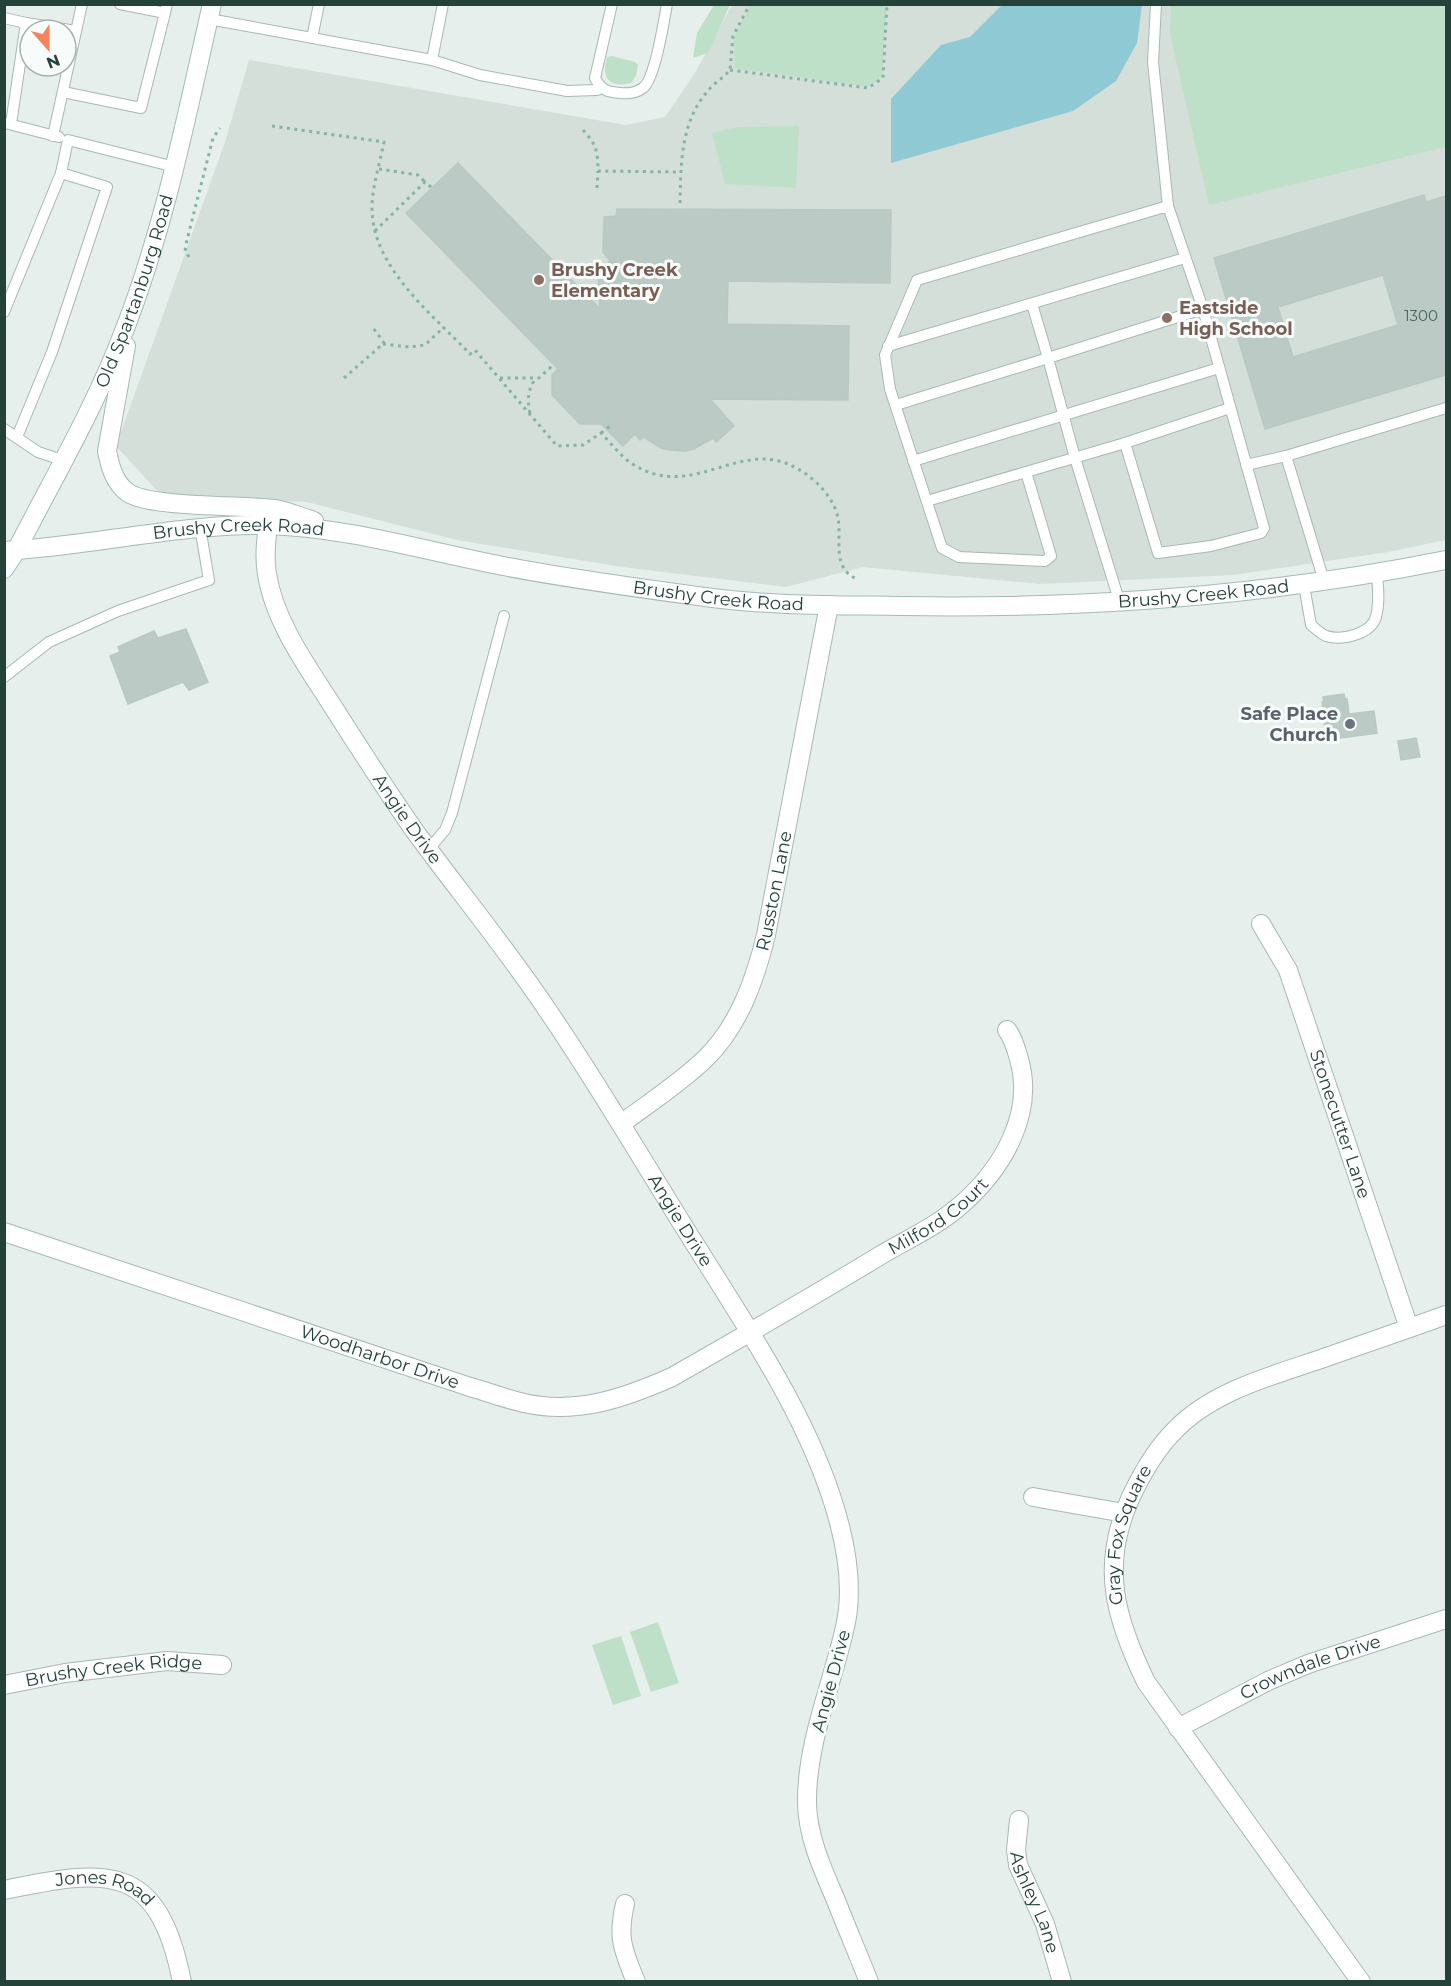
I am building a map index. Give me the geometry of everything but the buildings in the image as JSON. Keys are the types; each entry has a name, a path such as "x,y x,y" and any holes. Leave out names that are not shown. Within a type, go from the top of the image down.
{"street":[{"name":"Old Spartanburg Road","path":"10,551 62,460 101,385 134,305 160,224 175,167 210,12"},
{"path":"134,305 107,451 118,483 128,493 141,498 170,503 276,510 388,542"},
{"name":"Brushy Creek Road","path":"10,551 200,527 268,525 310,527 505,567 709,598 829,605 999,607 1185,598 1304,585 1377,574 1446,560"},
{"name":"Angie Drive","path":"268,525 265,554 267,577 288,632 360,750 429,849 545,1007 621,1124 750,1333 804,1429 831,1499 844,1548 849,1580 846,1624 816,1739 808,1777 807,1806 819,1860 869,1982"},
{"path":"4,569 10,551"},
{"name":"Russton Lane","path":"621,1124 681,1080 706,1058 733,1023 752,983 766,935 829,605"},
{"name":"Stonecutter Lane","path":"1262,924 1287,970 1409,1328"},
{"name":"Milford Court","path":"750,1333 955,1210 983,1184 1010,1144 1020,1113 1022,1067 1016,1047 1007,1030"},
{"name":"Woodharbor Drive","path":"4,1232 470,1387 533,1404 574,1407 623,1397 672,1377 750,1333"},
{"name":"Gray Fox Square","path":"1361,1982 1146,1682 1130,1648 1121,1620 1115,1592 1114,1553 1124,1513 1149,1461 1175,1429 1202,1408 1232,1392 1272,1376 1446,1315"},
{"path":"1033,1497 1124,1513"},
{"name":"Crowndale Drive","path":"1178,1728 1268,1681 1308,1664 1446,1619"},
{"name":"Brushy Creek Ridge","path":"4,1685 65,1673 167,1661 222,1665"},
{"name":"Ashley Lane","path":"1019,1820 1016,1850 1018,1865 1045,1924 1062,1982"},
{"name":"Jones Road","path":"4,1890 45,1881 96,1876 130,1885 149,1899 163,1918 176,1950 182,1982"},
{"path":"625,1904 620,1924 622,1950 636,1982"}],"lane":[{"path":"78,22 82,4"},
{"path":"63,92 141,108 166,9 120,4"},
{"path":"312,38 319,4"},
{"path":"432,60 442,4"},
{"path":"612,4 596,78 600,88 608,92 628,94 644,88 651,76 667,4"},
{"path":"1125,442 1158,553 1211,546 1261,533 1264,528 1203,309 1168,206 1153,62 1156,4"},
{"path":"210,12 312,38 432,60 480,75 567,91 600,88"},
{"path":"18,67 8,123 175,167"},
{"path":"53,136 66,78"},
{"path":"4,312 61,173 68,140"},
{"path":"17,437 52,352 108,187 61,173"},
{"path":"1026,472 1051,556 1045,561 959,557 942,548 890,389 885,355 917,280 1168,206"},
{"path":"888,346 1185,258"},
{"path":"1032,304 1075,458 1119,600"},
{"path":"896,405 1203,309"},
{"path":"913,460 1219,368"},
{"path":"927,501 1075,458 1230,408"},
{"path":"1246,465 1286,456 1446,408"},
{"path":"4,429 38,452 62,460"},
{"path":"1286,456 1324,581"},
{"path":"4,677 49,642 118,611 209,580 200,527"},
{"path":"1304,585 1311,625 1326,635 1343,637 1363,632 1376,620 1379,602 1377,574"},
{"path":"429,849 445,830 452,813 504,616"}],"path":[{"path":"680,203 681,158 688,124 706,93 730,70 734,36 750,4"},
{"path":"730,70 868,88 883,78 887,4"},
{"path":"272,126 384,142 372,204 375,231 385,260 393,272 470,354 475,350 558,446 583,445 610,426"},
{"path":"189,257 185,251 187,240 213,138 220,128"},
{"path":"583,129 594,142 598,157 597,188"},
{"path":"379,169 418,175 432,188"},
{"path":"598,171 680,172"},
{"path":"375,231 425,182"},
{"path":"344,378 383,344 410,347 425,345 444,327"},
{"path":"374,329 383,344"},
{"path":"500,378 539,378 553,365"},
{"path":"531,415 528,393 536,378"},
{"path":"601,433 631,464 666,478 690,477 739,461 757,459 777,461 801,470 820,487 834,507 838,520 838,556 846,571 857,579"}],"shaded area":[{"path":"732,5 1446,5 1446,540 1388,552 1233,575 1040,584 863,567 786,587 622,567 457,540 307,502 161,495 116,446 225,142 249,60 626,125 665,117 695,73"}],"green space":[{"path":"750,4 887,5 882,77 868,87 735,68 734,38"},
{"path":"714,5 730,5 708,53 693,58 697,33"},
{"path":"1171,5 1443,5 1446,9 1446,147 1209,205 1170,34"},
{"path":"612,56 635,62 638,65 636,76 631,83 617,84 608,80 605,64 607,57"},
{"path":"799,126 796,188 725,184 712,133 737,127"},
{"path":"658,1622 679,1683 651,1692 630,1632"},
{"path":"621,1636 641,1696 613,1705 592,1645"}],"water":[{"path":"1002,5 1142,5 1137,43 1116,81 1073,111 891,163 891,99 941,45 970,37"}],"place":[{"name":"Brushy Creek Elementary","path":"539,280"},
{"name":"Eastside High School","path":"1167,318"},
{"name":"Safe Place Church","path":"1350,724"}]}
